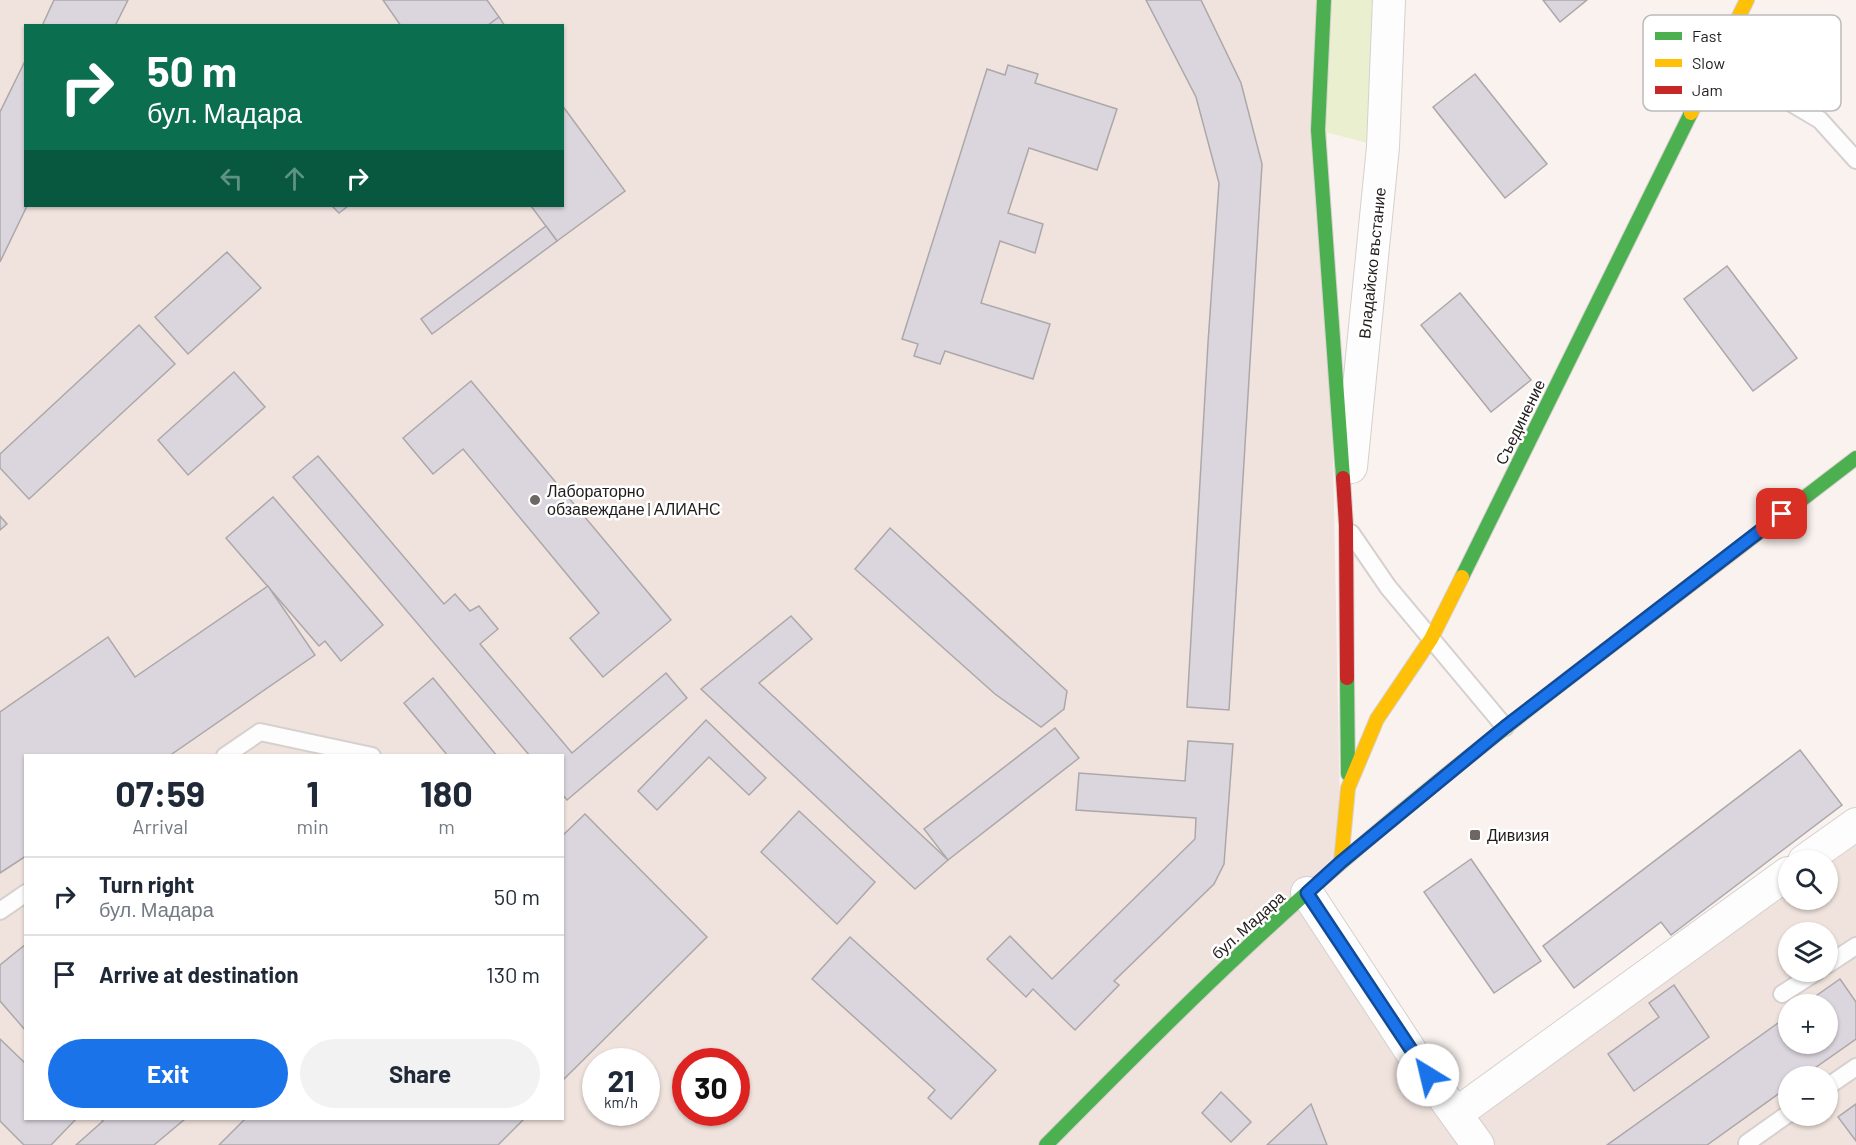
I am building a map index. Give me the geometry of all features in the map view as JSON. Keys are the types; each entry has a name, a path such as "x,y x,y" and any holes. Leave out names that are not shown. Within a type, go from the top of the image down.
{"street":[{"name":"Владайско въстание","path":"1324,0 1318,130 1346,525 1348,788"},
{"name":"Владайско въстание","path":"1346,525 1383,147 1389,0"},
{"name":"Съединение","path":"1740,15 1747,0"},
{"name":"Съединение","path":"1341,862 1348,788 1377,719 1431,639 1692,111"},
{"name":"бул. Мадара","path":"1046,1145 1190,1000 1341,862 1505,727 1856,458"},
{"path":"1819,850 1856,824"},
{"path":"1456,1113 1778,880"},
{"path":"1307,893 1414,1056 1478,1145"}],"lane":[{"path":"1805,111 1820,120 1856,160"},
{"path":"1346,525 1388,587 1505,727"},
{"path":"228,754 260,732 363,754"},
{"path":"0,911 24,894"},
{"path":"1838,958 1856,946"},
{"path":"1782,994 1801,982"},
{"path":"1838,1079 1856,1067"},
{"path":"1749,1145 1747,1143 1778,1121"}],"shaded area":[{"path":"0,0 1324,0 1341,862 1307,893 1456,1113 1778,880 1778,910 1838,910 1838,850 1836,850 1856,824 1856,1145 0,1145"}],"green space":[{"path":"1324,0 1389,0 1383,147 1318,130"}],"building":[{"path":"54,0 128,0 116,24 43,24"},
{"path":"383,0 487,0 499,17 490,24 400,24"},
{"path":"1146,0 1201,0 1241,83 1262,164 1229,710 1187,707 1219,183 1196,97"},
{"path":"1543,0 1587,0 1560,22"},
{"path":"499,17 504,24 490,24"},
{"path":"24,63 24,207 27,207 0,262 0,112"},
{"path":"1008,65 1038,74 1035,83 1117,109 1097,170 1029,148 1008,213 1043,224 1035,253 1000,241 981,303 1050,324 1033,379 945,351 940,364 914,356 918,344 902,339 987,69 1005,75"},
{"path":"1475,74 1547,164 1505,198 1433,107"},
{"path":"564,108 625,191 557,241 532,207 564,207"},
{"path":"333,207 347,207 339,213"},
{"path":"546,226 557,241 432,334 421,319"},
{"path":"227,252 261,288 188,354 155,317"},
{"path":"1727,266 1797,358 1753,391 1684,299"},
{"path":"1460,293 1531,380 1491,412 1421,325"},
{"path":"139,325 175,364 29,499 0,468 0,454"},
{"path":"234,372 265,407 188,475 158,440"},
{"path":"471,381 671,620 603,677 570,638 599,613 463,449 433,474 403,438"},
{"path":"318,456 444,604 455,594 470,611 479,606 498,629 480,644 572,753 666,673 687,698 567,800 564,796 564,754 528,754 293,477"},
{"path":"273,497 383,625 341,661 325,641 319,646 226,538"},
{"path":"0,516 7,524 0,530"},
{"path":"890,528 1067,691 1064,709 1041,727 995,694 855,569"},
{"path":"268,586 315,655 172,754 24,754 24,857 0,873 0,712 108,637 135,677"},
{"path":"791,616 812,639 759,683 948,860 915,889 701,689"},
{"path":"433,678 495,754 446,754 404,703"},
{"path":"706,720 766,778 749,795 709,757 657,810 638,791"},
{"path":"1055,728 1079,758 948,860 924,829"},
{"path":"1188,741 1233,744 1224,864 1214,884 1114,981 1119,985 1075,1030 1033,989 1026,997 987,959 1010,936 1052,979 1195,839 1196,818 1076,810 1079,773 1185,781"},
{"path":"1800,750 1842,805 1783,850 1778,850 1778,854 1671,935 1661,922 1574,988 1543,946"},
{"path":"799,811 875,882 837,924 761,852"},
{"path":"585,814 707,937 595,1048 582,1048 582,1061 564,1079 564,834"},
{"path":"1471,859 1541,961 1494,993 1424,892"},
{"path":"850,937 996,1070 951,1119 928,1098 935,1090 812,979"},
{"path":"24,946 24,1029 0,1001 0,965"},
{"path":"1840,979 1856,1002 1856,1039 1838,1052 1838,994 1819,994"},
{"path":"1674,985 1709,1037 1634,1091 1608,1054 1659,1017 1649,1003"},
{"path":"1778,1023 1778,1054 1835,1054 1818,1066 1778,1066 1778,1094 1707,1145 1607,1145"},
{"path":"0,1039 24,1062 24,1120 75,1120 51,1145 24,1145 0,1121"},
{"path":"1221,1092 1251,1122 1231,1142 1202,1113"},
{"path":"1311,1104 1327,1145 1267,1145"},
{"path":"1856,1104 1856,1141 1838,1117"},
{"path":"184,1120 154,1145 76,1145 103,1121"},
{"path":"244,1120 523,1120 498,1145 219,1145"}],"traffic: fast":[{"path":"1324,0 1318,130 1343,478"},
{"path":"1462,577 1691,113"},
{"path":"1753,537 1856,458"},
{"path":"1046,1145 1191,1001 1303,896 1374,834 1504,728 1604,651"},
{"path":"1347,678 1348,774"}],"traffic: slow":[{"path":"1740,15 1747,0"},
{"path":"1604,651 1753,537"},
{"path":"1341,862 1348,788 1377,719 1431,639 1462,577"}],"traffic: jam":[{"path":"1343,478 1346,525 1347,678"}],"place":[{"name":"Лабораторно обзавеждане | АЛИАНС","path":"535,500"},
{"name":"Дивизия","path":"1475,835"}],"route":[{"path":"1428,1075 1307,893 1341,862 1505,727 1782,514"}]}
